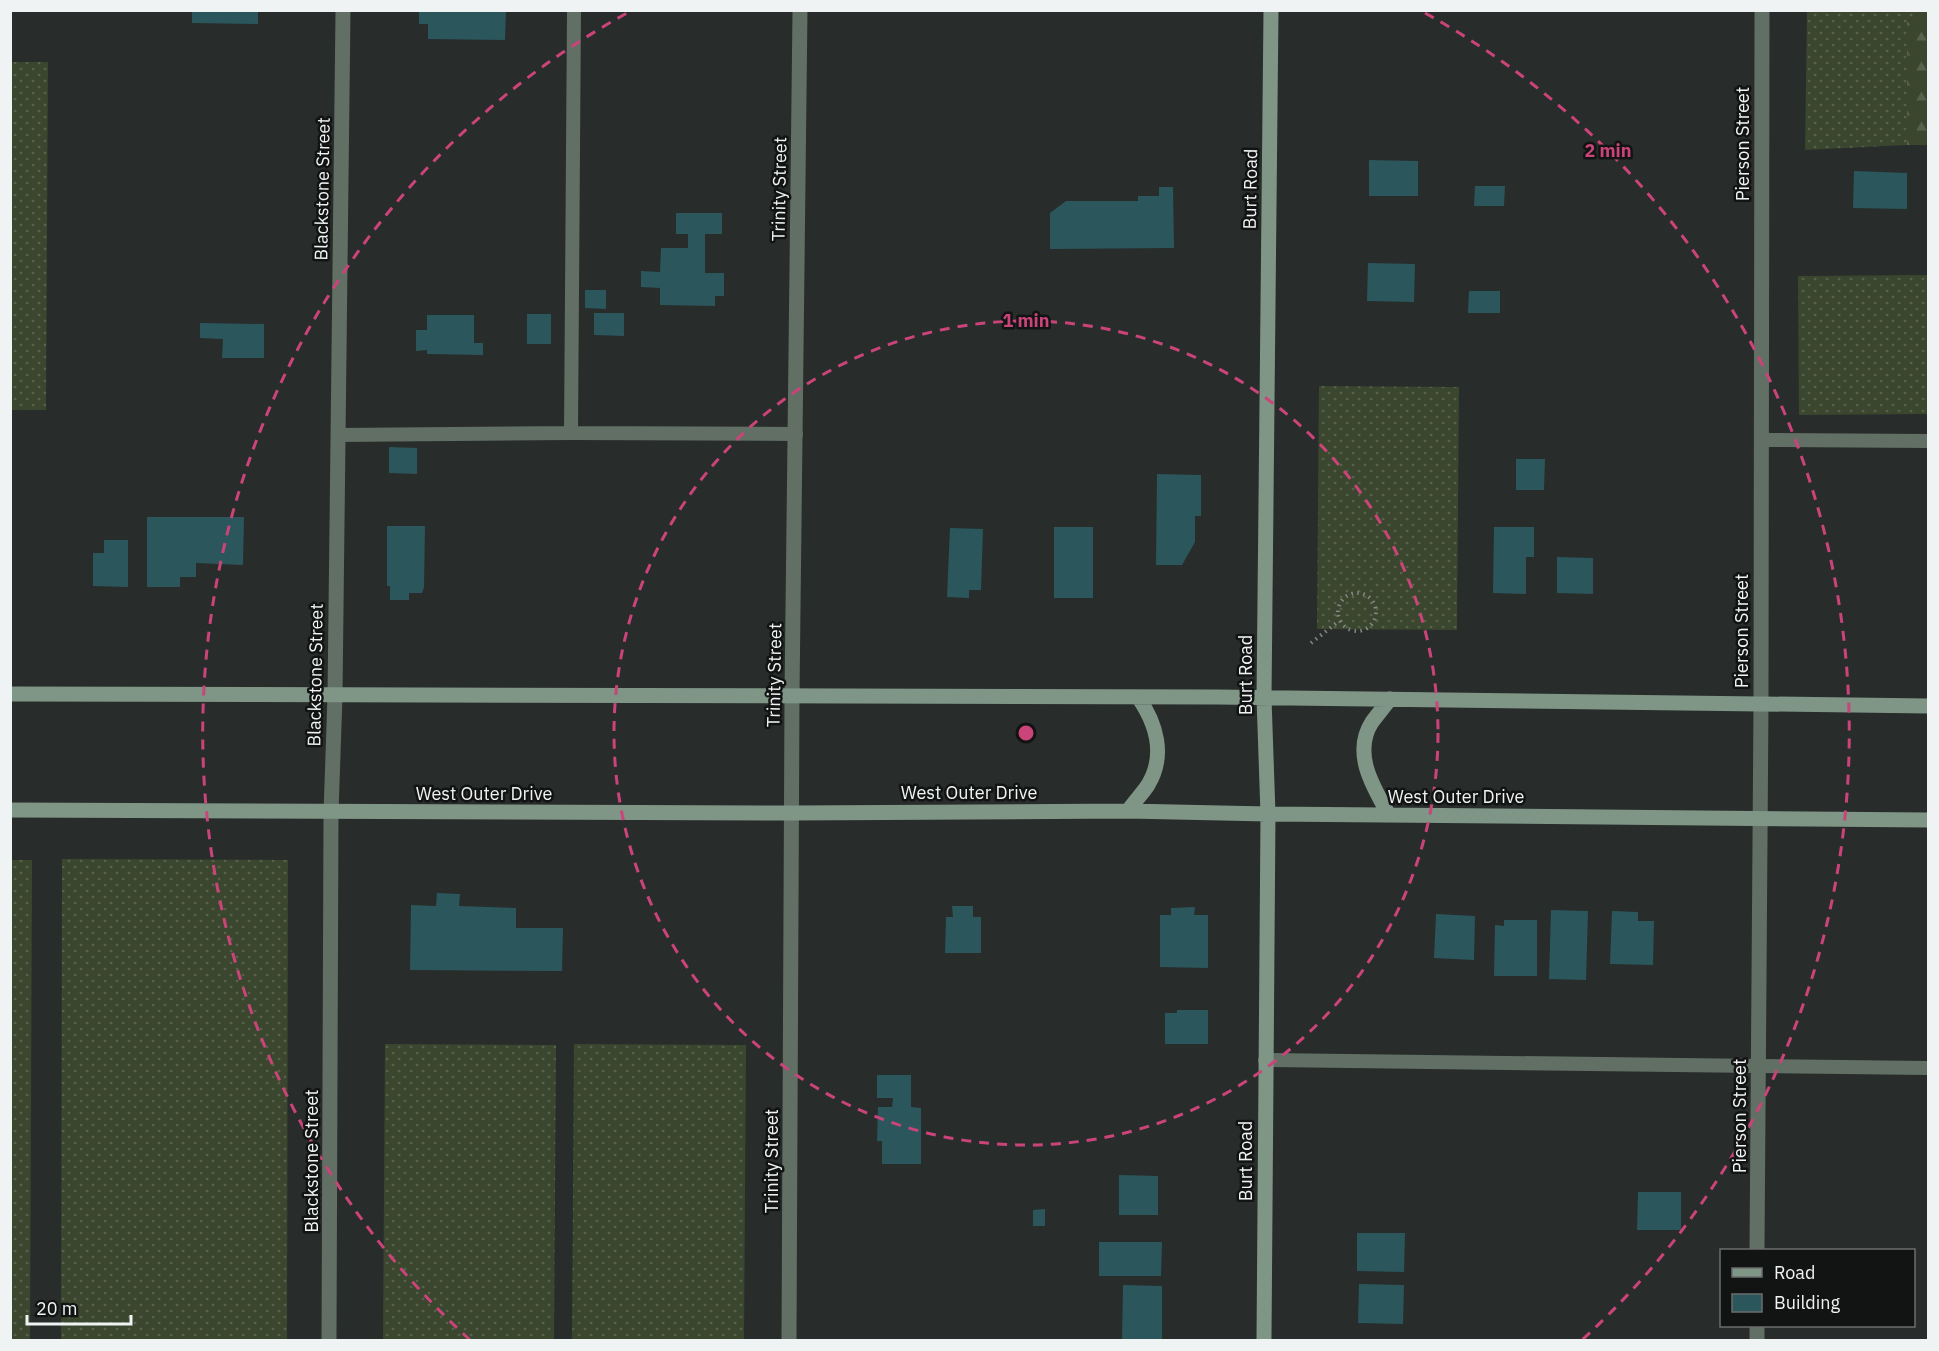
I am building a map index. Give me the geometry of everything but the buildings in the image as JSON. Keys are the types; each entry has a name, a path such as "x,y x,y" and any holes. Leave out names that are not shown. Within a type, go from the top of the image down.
{"main road":[{"name":"Burt Road","path":"1264,1341 1268,814 1264,698 1271,10"},
{"path":"10,694 1138,697 1929,706"},
{"path":"1128,811 1148,784 1158,760 1157,737 1150,715 1138,697"},
{"path":"1389,815 1369,780 1363,750 1371,724 1390,699"},
{"name":"West Outer Drive","path":"10,810 331,813 1128,811 1929,820"}],"street":[{"name":"Blackstone Street","path":"329,1341 331,813 335,696 343,10"},
{"name":"Trinity Street","path":"789,1341 792,696 800,10"},
{"name":"Pierson Street","path":"1757,1249 1762,10"}],"lane":[{"path":"571,433 574,10"},
{"path":"338,435 796,434"},
{"path":"1761,440 1929,441"},
{"path":"1265,1060 1929,1068"}],"path":[{"path":"1358,592 1374,602 1377,612 1375,621 1367,629 1356,632 1346,628 1339,621 1337,611 1341,601 1347,595 1358,592"},
{"path":"1311,643 1339,621"}],"green space":[{"path":"1807,11 1922,11 1907,22 1907,145 1805,150"},
{"path":"1922,11 1928,11 1928,145 1907,145 1907,22"},
{"path":"11,62 48,62 46,410 11,410"},
{"path":"1928,275 1928,414 1799,415 1798,276"},
{"path":"1319,386 1459,387 1457,630 1317,629"},
{"path":"62,859 288,860 287,1340 61,1340"},
{"path":"10,860 32,860 30,1340 10,1340"},
{"path":"385,1044 556,1045 554,1340 383,1340"},
{"path":"574,1044 746,1045 744,1340 572,1340"}]}
